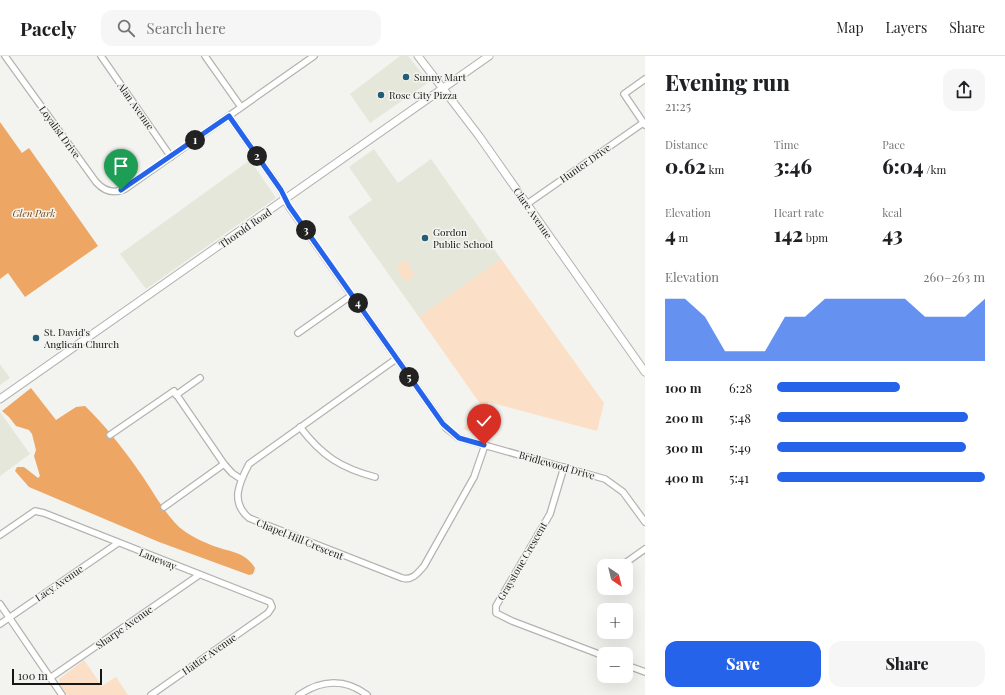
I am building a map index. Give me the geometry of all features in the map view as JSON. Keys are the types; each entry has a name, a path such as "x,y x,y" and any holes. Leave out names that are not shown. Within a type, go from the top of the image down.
{"street":[{"name":"Loyalist Drive","path":"5,56 96,182 110,191 125,189 171,156"},
{"name":"Alan Avenue","path":"101,56 171,156"},
{"path":"205,56 241,107"},
{"name":"Clare Avenue","path":"418,56 479,136 645,372"},
{"name":"Thorold Road","path":"0,400 489,56"},
{"path":"171,156 312,57"},
{"path":"644,124 624,94 645,79"},
{"name":"Bridlewood Drive","path":"229,116 396,359 450,432 459,438 605,479 628,498 645,522"},
{"name":"Hunter Drive","path":"527,204 644,124"},
{"path":"298,333 352,295"},
{"name":"Chapel Hill Crescent","path":"396,359 254,459 249,464 241,479 237,496 238,505 242,512 249,518 402,578 408,579 417,575 424,566 459,506 474,477 484,445"},
{"path":"176,395 200,378"},
{"path":"110,434 174,391 224,464 232,473 241,479"},
{"path":"300,427 318,449 334,461 352,471 375,477"},
{"path":"164,507 224,464"},
{"name":"Graystone Crescent","path":"564,467 550,514 496,606 496,613 597,653"},
{"name":"Laneway","path":"0,535 34,511 44,513 270,602 272,607 268,613"},
{"name":"Lacy Avenue","path":"0,624 118,543"},
{"path":"631,559 645,549"},
{"name":"Sharpe Avenue","path":"50,678 199,575"},
{"path":"0,604 62,695"},
{"name":"Hatter Avenue","path":"151,695 268,613"},
{"path":"633,668 645,672"},
{"path":"299,695 309,688 321,683 332,682 342,683 367,695"}],"shaded area":[{"path":"400,56 408,56 429,82 370,123 350,94"},
{"name":"Gordon Public School","path":"374,149 398,183 431,159 501,259 419,317 348,217 372,200 349,167"},
{"path":"250,160 276,198 146,289 120,254"},
{"path":"501,259 604,403 597,431 488,402 480,434 463,429 481,405 419,317"},
{"path":"404,260 409,263 408,265 413,272 413,277 408,281 404,280 397,270 399,264"},
{"path":"0,364 10,378 0,385"},
{"path":"0,412 30,454 0,476"},
{"path":"84,660 102,686 116,677 128,695 67,695 60,685 59,679"}],"green space":[{"name":"Glen Park","path":"0,122 22,153 29,148 98,246 25,297 8,273 0,279"},
{"path":"31,388 56,420 76,407 85,406 118,443 156,498 179,527 190,535 246,558 255,568 253,574 249,575 159,542 29,487 15,471 17,467 24,467 38,478 40,476 34,456 36,450 32,434 29,430 16,426 2,411"}],"place":[{"name":"Sunny Mart","path":"406,77"},
{"name":"Rose City Pizza","path":"381,95"},
{"name":"Gordon Public School","path":"425,238"},
{"name":"St. David's Anglican Church","path":"36,338"}],"route":[{"path":"121,190 125,189 229,116 281,190 289,206 443,424 450,432 459,438 484,445"}]}
